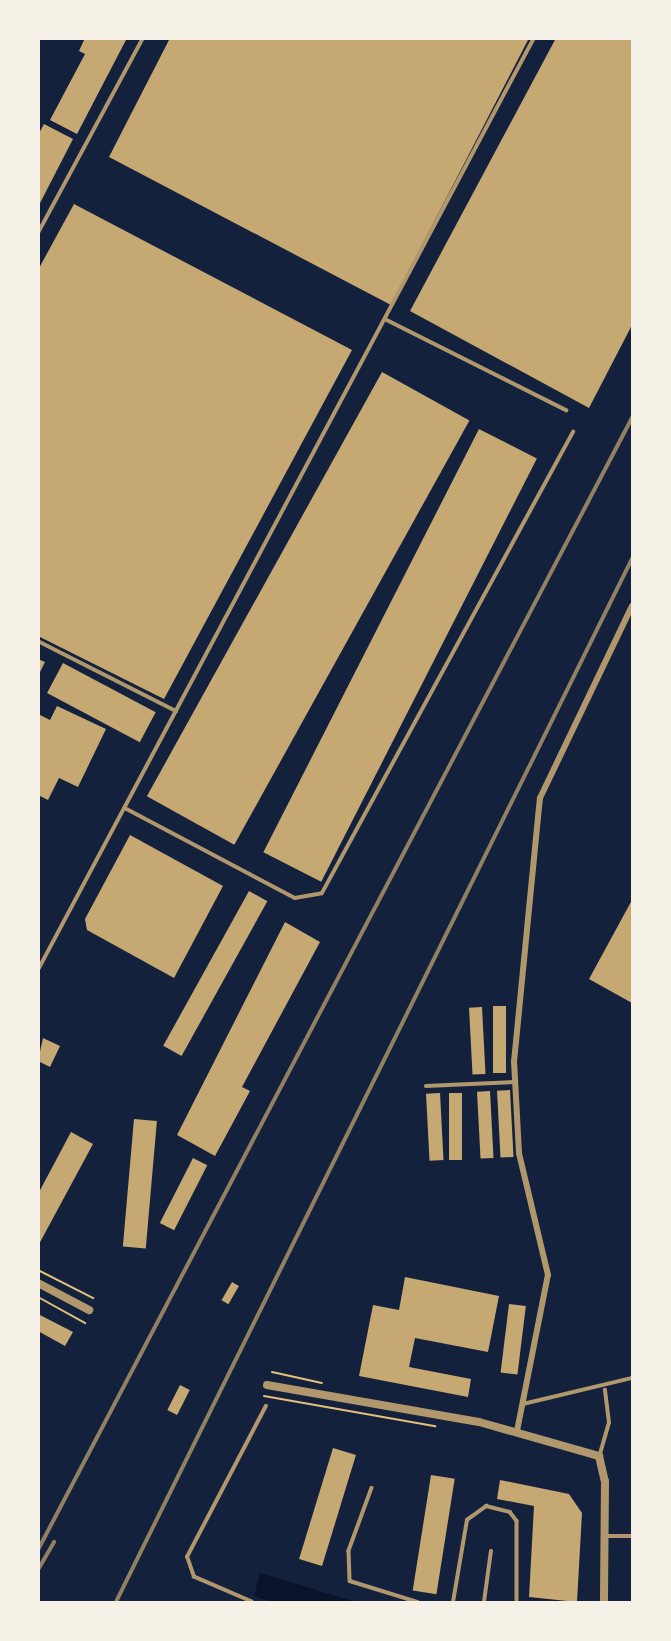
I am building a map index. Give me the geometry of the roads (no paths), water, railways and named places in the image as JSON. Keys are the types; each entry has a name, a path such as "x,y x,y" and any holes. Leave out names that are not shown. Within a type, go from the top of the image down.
{"street":[{"path":"517,1431 547,1252 519,1153 515,1082 540,798 632,606"},
{"path":"38,1283 89,1310"},
{"path":"267,1385 517,1431 599,1456 605,1536 604,1602"}],"lane":[{"path":"38,233 143,38"},
{"path":"38,970 534,38"},
{"path":"385,318 566,410"},
{"path":"125,808 295,898 322,893 573,432"},
{"path":"38,642 176,711"},
{"path":"426,1086 515,1082"},
{"path":"522,1405 605,1389 632,1378"},
{"path":"599,1456 609,1423 605,1389"},
{"path":"252,1602 194,1577 187,1557 266,1406"},
{"path":"372,1488 349,1551 350,1581 418,1602"},
{"path":"453,1602 467,1520 486,1507 510,1512 517,1521 516,1602"},
{"path":"605,1536 632,1536"},
{"path":"484,1602 491,1551"}],"water":[{"path":"260,1573 356,1602 274,1602 254,1596"}],"railway":[{"path":"38,1550 632,418"},
{"path":"116,1602 632,559"},
{"path":"38,1570 54,1542"}]}
